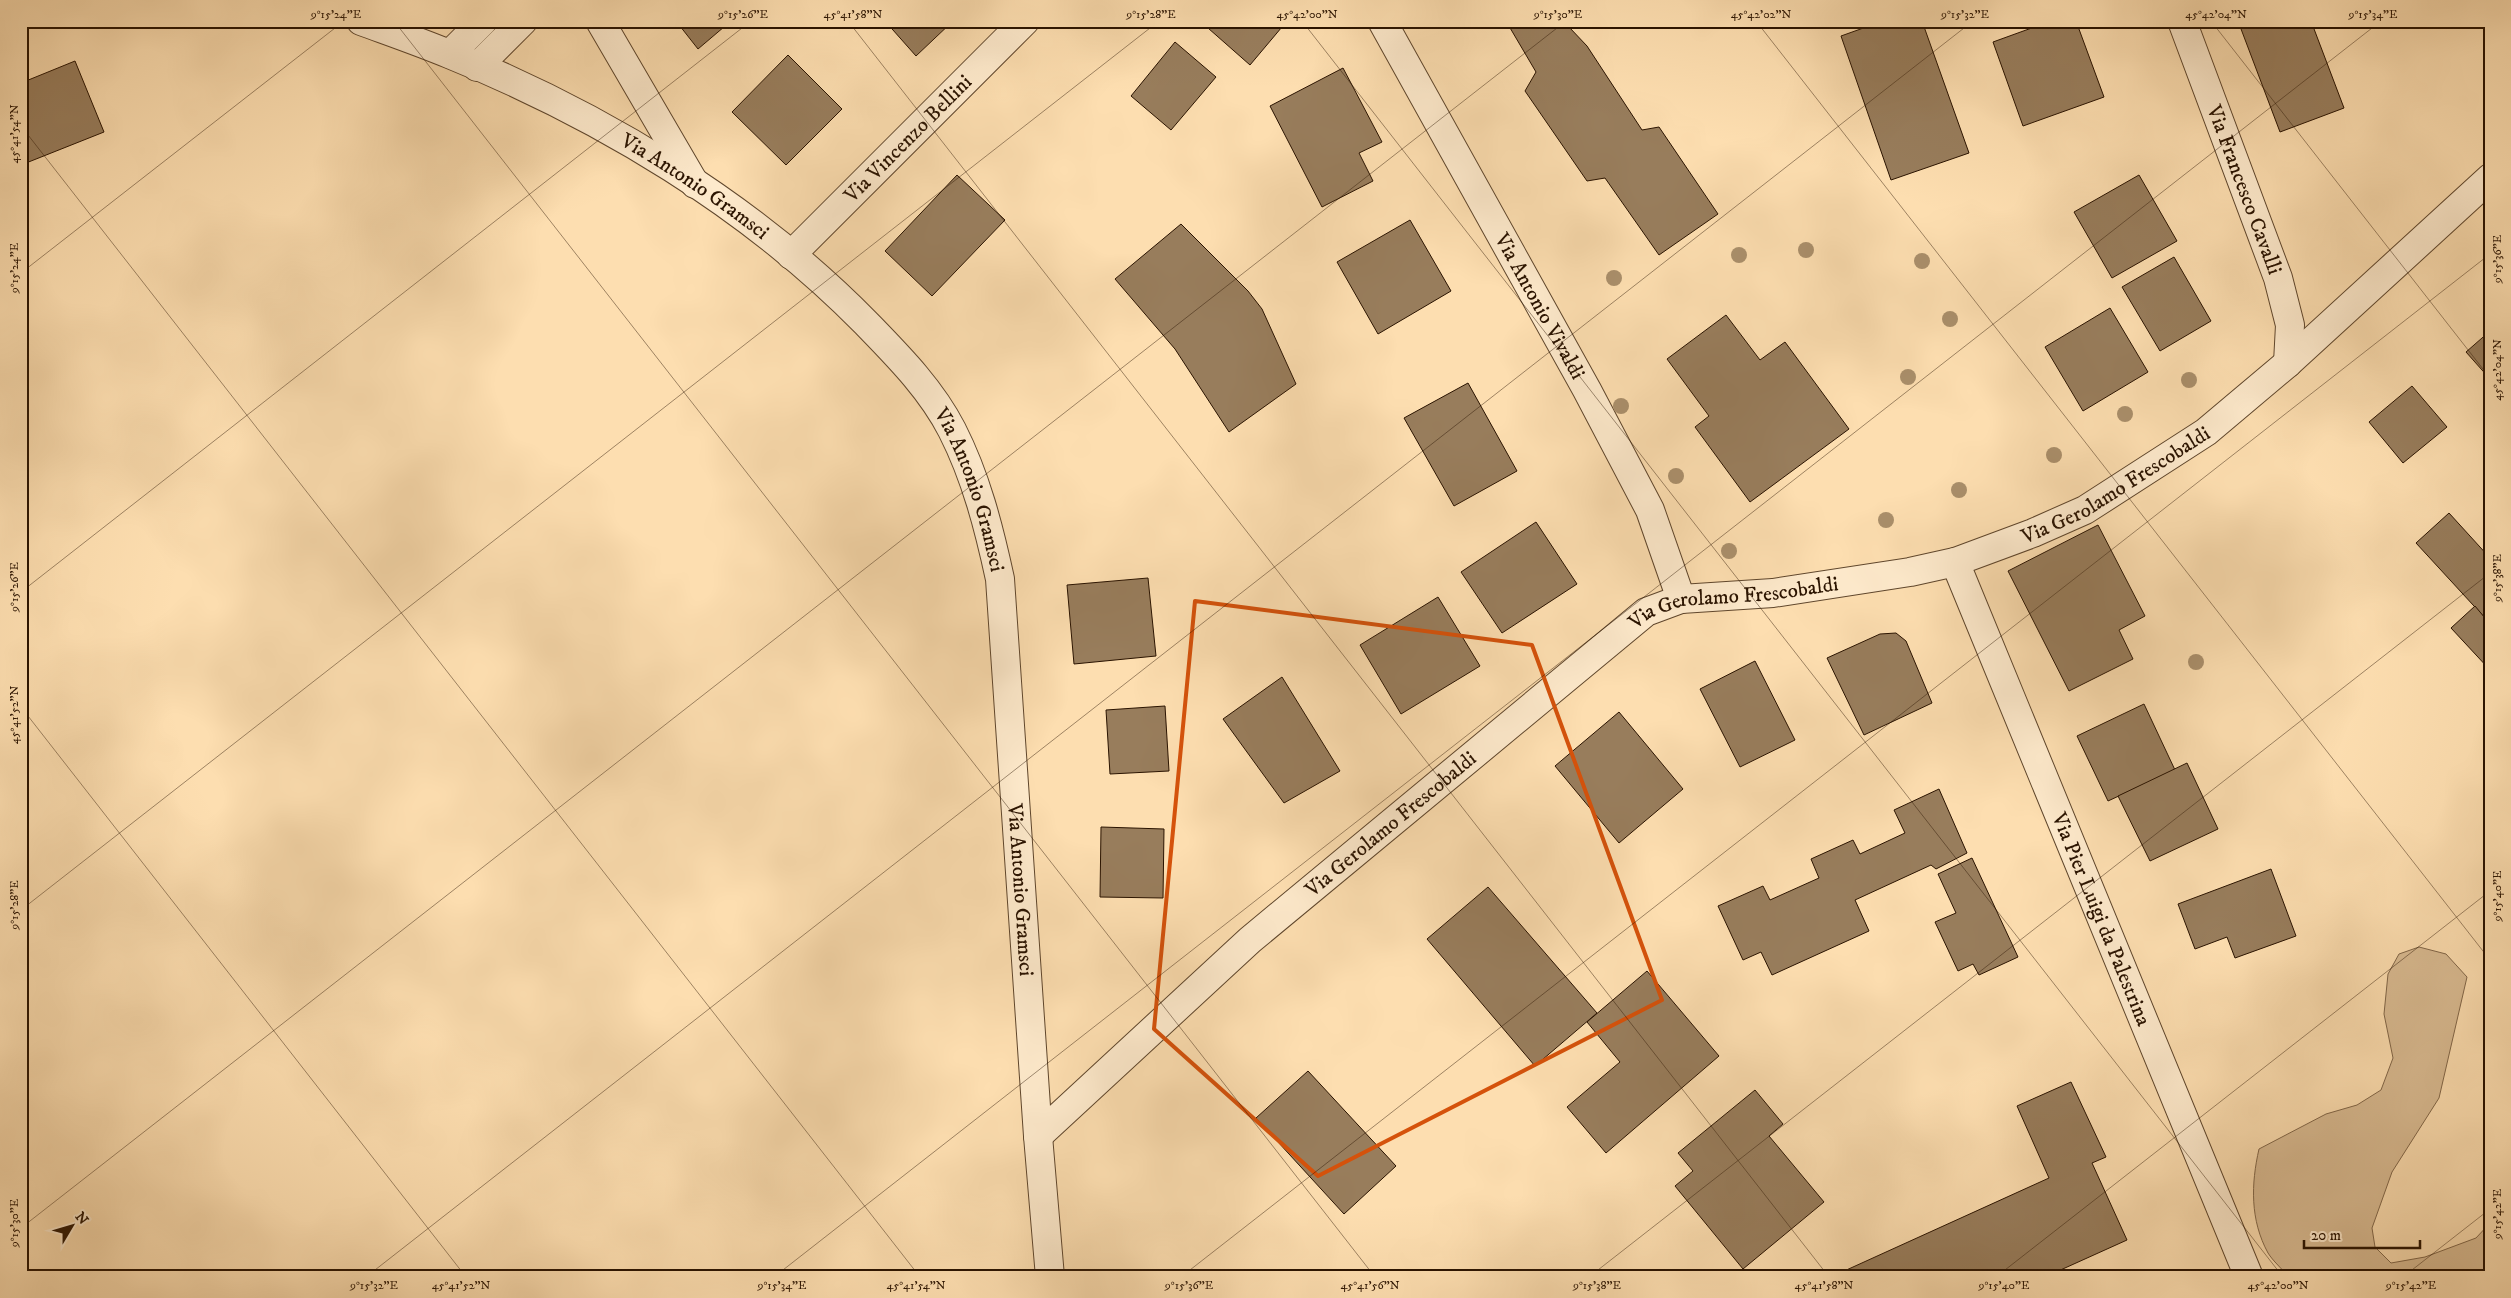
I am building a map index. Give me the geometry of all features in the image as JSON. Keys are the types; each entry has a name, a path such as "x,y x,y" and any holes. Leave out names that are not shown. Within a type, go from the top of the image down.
{"street":[{"name":"Via Antonio Gramsci","path":"362,21 450,54 550,99 599,125 696,184 792,255 854,310 922,383 952,430 972,477 989,531 1000,579 1038,1136 1050,1277"},
{"path":"450,54 483,21"},
{"path":"478,66 523,21"},
{"path":"600,21 696,184"},
{"name":"Via Vincenzo Bellini","path":"792,255 1025,21"},
{"name":"Via Antonio Vivaldi","path":"1382,21 1587,390 1650,510 1681,599"},
{"name":"Via Francesco Cavalli","path":"2182,21 2278,278 2290,325 2288,363"},
{"name":"Via Gerolamo Frescobaldi","path":"1038,1136 1250,940 1646,612 1681,599 1773,593 1910,572 1955,562 2033,533 2092,506 2206,432 2288,363 2490,178"},
{"name":"Via Pier Luigi da Palestrina","path":"1955,562 2249,1277"}],"highlighted area":[{"path":"1195,601 1532,645 1662,1000 1318,1176 1154,1029"}],"shaded area":[{"path":"2419,947 2446,954 2467,977 2439,1098 2392,1172 2372,1228 2375,1247 2391,1263 2425,1257 2476,1238 2490,1223 2490,1277 2289,1277 2268,1253 2258,1228 2254,1202 2254,1175 2259,1149 2326,1114 2357,1105 2381,1090 2393,1058 2384,1014 2388,974 2399,954"}],"building":[{"path":"676,21 731,21 698,49"},
{"path":"885,21 953,21 916,56"},
{"path":"1200,21 1287,21 1250,65"},
{"path":"1506,21 1579,21 1569,27 1587,46 1642,130 1659,127 1718,214 1659,255 1605,178 1587,181 1525,91 1536,72"},
{"path":"1883,21 1922,21 1969,153 1891,180 1841,36"},
{"path":"2051,21 2076,21 2104,97 2023,126 1993,42"},
{"path":"2238,21 2311,21 2344,108 2280,132"},
{"path":"1175,42 1216,77 1171,130 1131,96"},
{"path":"788,55 842,109 786,165 732,112"},
{"path":"75,61 104,132 21,165 21,83"},
{"path":"1343,68 1382,142 1359,153 1373,181 1322,207 1270,106"},
{"path":"957,175 1005,220 932,296 885,251"},
{"path":"2139,175 2177,241 2112,278 2074,212"},
{"path":"1410,220 1451,291 1378,334 1337,262"},
{"path":"1181,224 1248,291 1262,309 1296,384 1229,432 1175,349 1115,279"},
{"path":"2174,257 2211,321 2160,351 2122,287"},
{"path":"2110,308 2148,372 2083,411 2045,347"},
{"path":"1726,315 1760,360 1785,342 1849,429 1750,502 1695,427 1709,416 1667,359"},
{"path":"2490,331 2490,379 2466,352"},
{"path":"1468,383 1517,471 1454,506 1404,418"},
{"path":"2412,386 2447,427 2403,463 2369,422"},
{"path":"2449,513 2490,558 2490,614 2485,618 2416,543"},
{"path":"1536,522 1577,584 1502,633 1461,572"},
{"path":"2098,525 2145,616 2119,630 2133,659 2069,691 2008,571"},
{"path":"1148,578 1156,656 1074,664 1067,585"},
{"path":"1438,597 1480,666 1401,714 1360,645"},
{"path":"2475,606 2485,618 2490,614 2490,670 2451,628"},
{"path":"1896,633 1906,641 1932,703 1864,735 1827,658 1880,634"},
{"path":"1755,661 1795,740 1740,767 1700,689"},
{"path":"1282,677 1340,771 1284,803 1223,719"},
{"path":"2144,704 2175,770 2108,801 2077,736"},
{"path":"1165,706 1169,771 1110,774 1106,710"},
{"path":"1619,712 1683,789 1619,843 1555,766"},
{"path":"2187,763 2218,829 2150,861 2118,796"},
{"path":"1939,789 1967,853 1936,869 1931,865 1855,900 1869,931 1772,975 1761,952 1743,960 1718,906 1763,886 1770,900 1819,878 1811,859 1853,840 1860,854 1905,833 1894,810"},
{"path":"1101,827 1164,829 1163,898 1100,897"},
{"path":"1972,858 2018,957 1979,975 1973,964 1958,971 1935,922 1956,913 1938,874"},
{"path":"2271,869 2296,936 2235,958 2227,937 2195,949 2178,904"},
{"path":"1488,887 1597,1013 1535,1066 1427,939"},
{"path":"1647,971 1719,1056 1606,1153 1567,1107 1620,1062 1587,1022"},
{"path":"1308,1071 1396,1166 1344,1214 1256,1118"},
{"path":"2071,1082 2106,1157 2092,1163 2127,1240 2045,1277 2021,1277 2019,1272 2008,1277 1831,1277 2049,1178 2017,1106"},
{"path":"1755,1090 1783,1124 1769,1136 1824,1202 1743,1269 1675,1186 1693,1171 1678,1153"}]}
